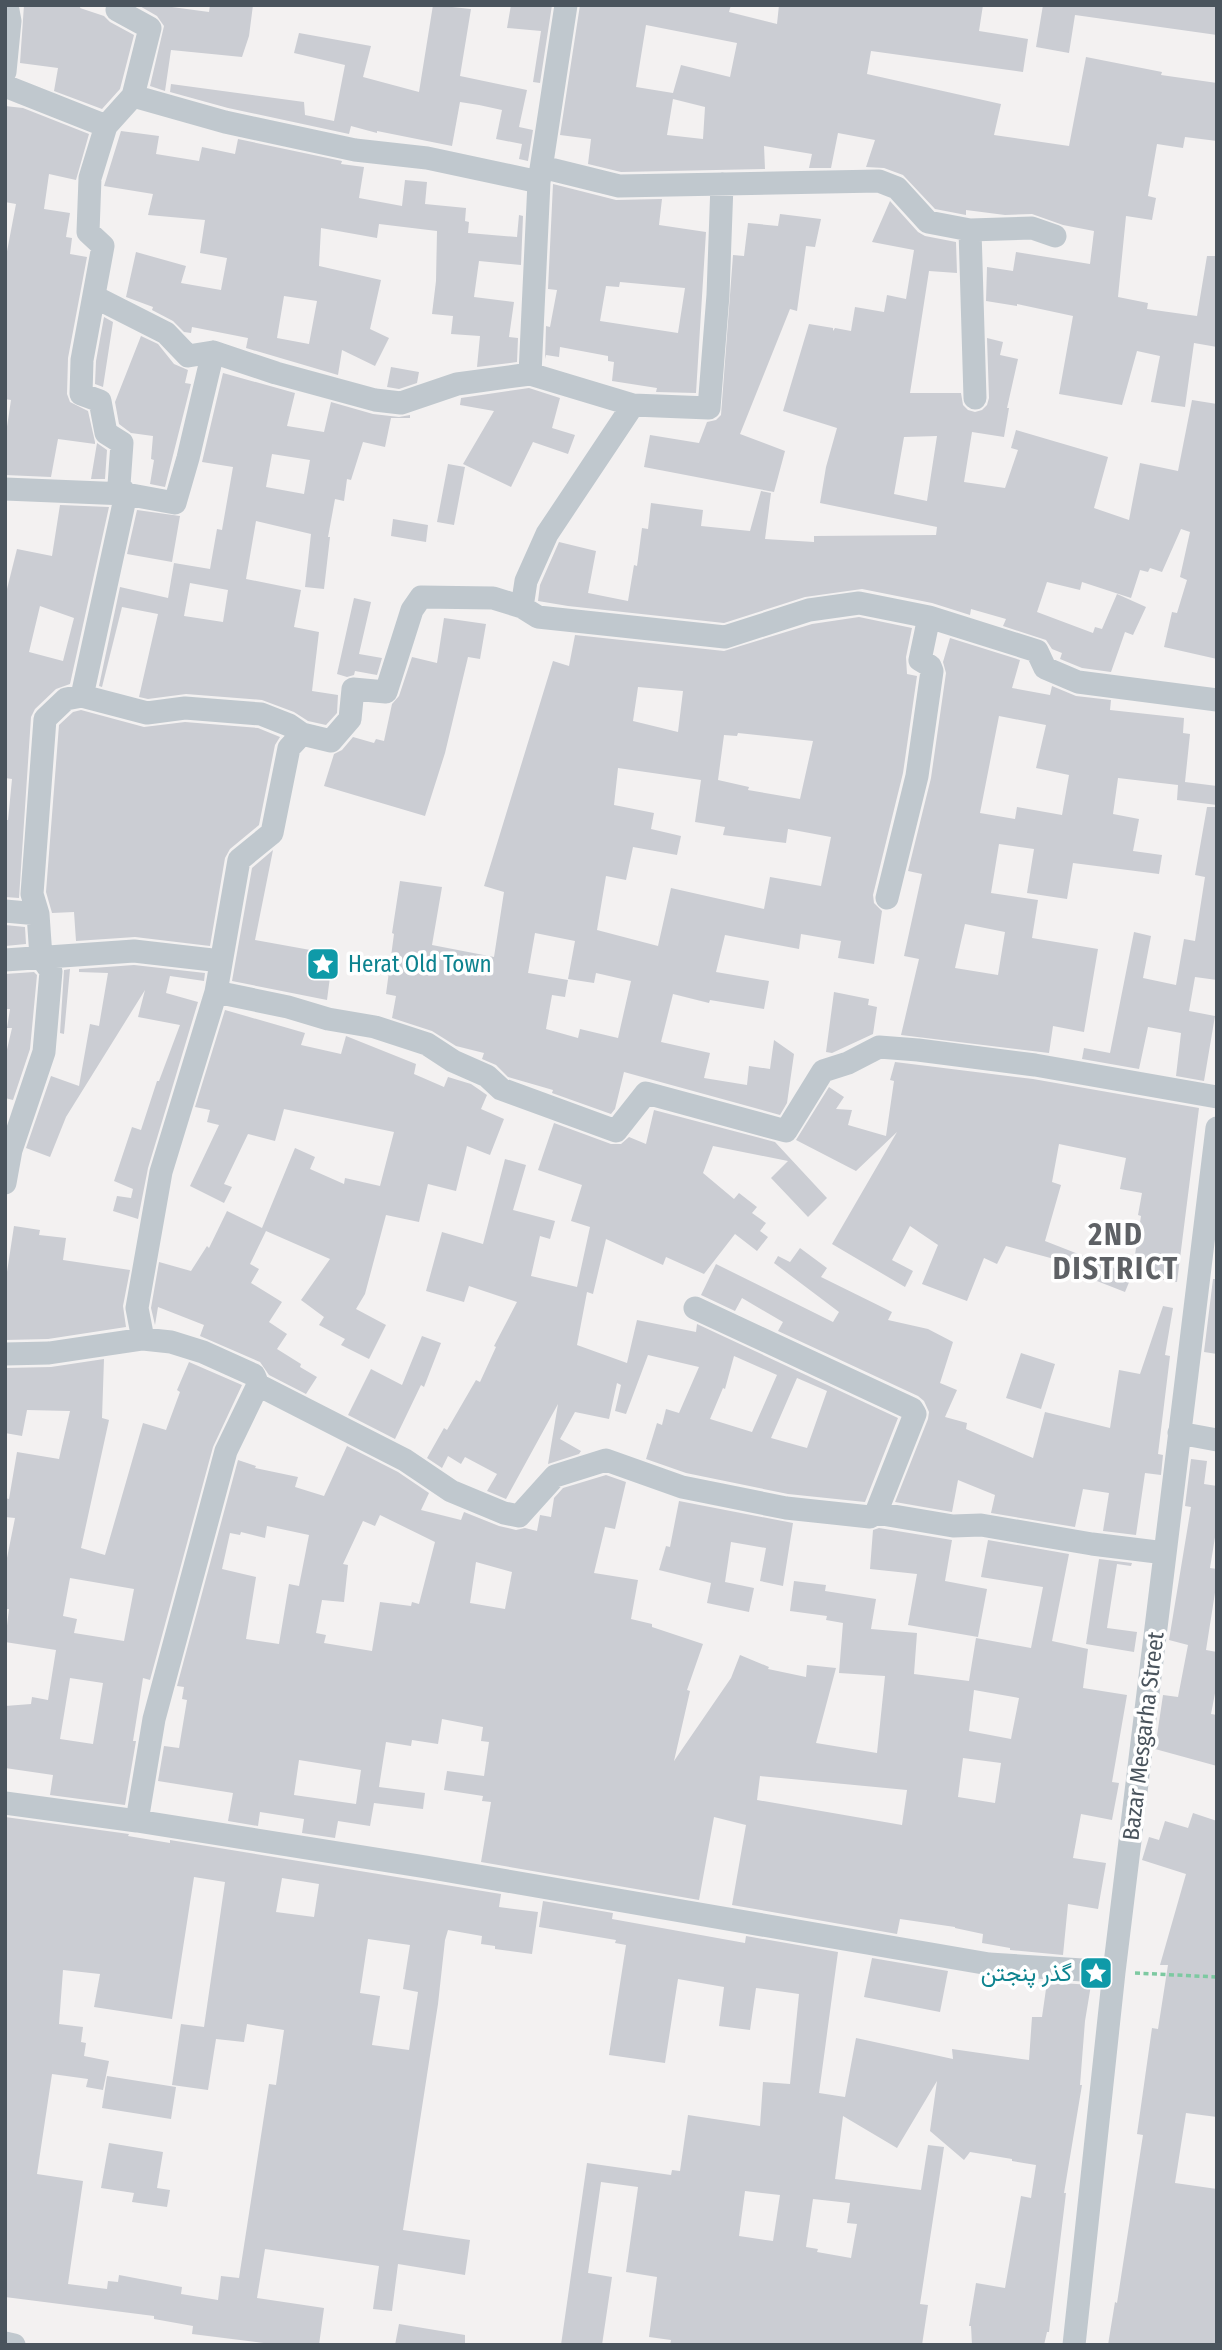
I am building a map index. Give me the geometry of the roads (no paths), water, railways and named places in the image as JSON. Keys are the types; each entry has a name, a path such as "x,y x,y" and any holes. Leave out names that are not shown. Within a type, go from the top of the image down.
{"street":[{"path":"5,72 10,21 7,5"},
{"path":"118,5 117,10 150,28 133,96 106,126 90,178 88,232 103,246 82,360 81,394 100,401 106,433 122,443 119,485 126,494"},
{"path":"530,374 541,175 566,5"},
{"path":"5,86 106,126"},
{"path":"133,96 225,122 355,150 619,186 879,181 897,188 928,222 971,230 1032,228 1055,236"},
{"path":"94,297 166,333 188,356 213,352 276,373 375,400 401,403 457,384 530,374 633,405 709,408 718,295 722,184"},
{"path":"971,230 975,398"},
{"path":"5,489 126,494 175,503 213,352"},
{"path":"522,607 526,581 547,534 633,405"},
{"path":"82,696 126,494"},
{"path":"5,1183 11,1150 44,1052 51,971 41,957 38,914 32,894 45,719 66,699 82,696 147,713 185,708 261,714 289,725 302,734 331,741 350,719 353,689 386,692 412,610 421,597 493,598 522,607 538,617 725,637 809,610 859,603 929,617 1037,651 1045,668 1078,682 1217,700"},
{"path":"887,898 917,776 932,671 930,666 920,660 929,617"},
{"path":"144,1339 137,1308 161,1172 216,992 239,860 272,833 289,748 302,734"},
{"path":"5,911 38,914"},
{"path":"5,960 134,951 221,961"},
{"path":"216,992 288,1007 328,1019 375,1027 427,1044 453,1061 487,1076 501,1089 616,1131 646,1093 786,1131 823,1071 848,1063 879,1047 1035,1065 1217,1097"},
{"name":"Bazar Mesgarha Street","path":"1074,2345 1114,1972 1217,1128"},
{"path":"5,1354 50,1353 144,1339 171,1342 203,1352 254,1376 258,1385 405,1460 452,1491 504,1513 519,1516 555,1476 606,1460 682,1487 786,1508 870,1517 876,1513 915,1414 912,1409 695,1308"},
{"path":"137,1821 154,1718 226,1451 258,1385"},
{"path":"1179,1433 1217,1440"},
{"path":"876,1513 953,1526 981,1525 1165,1553"},
{"path":"5,1803 426,1867 989,1964 1114,1972"},
{"path":"5,2343 14,2345"}],"place":[{"name":"Herat Old Town","path":"323,964"},
{"name":"گذر پنجتن","path":"1096,1973"}],"district":[{"name":"2ND DISTRICT","path":"1116,1252"}]}
